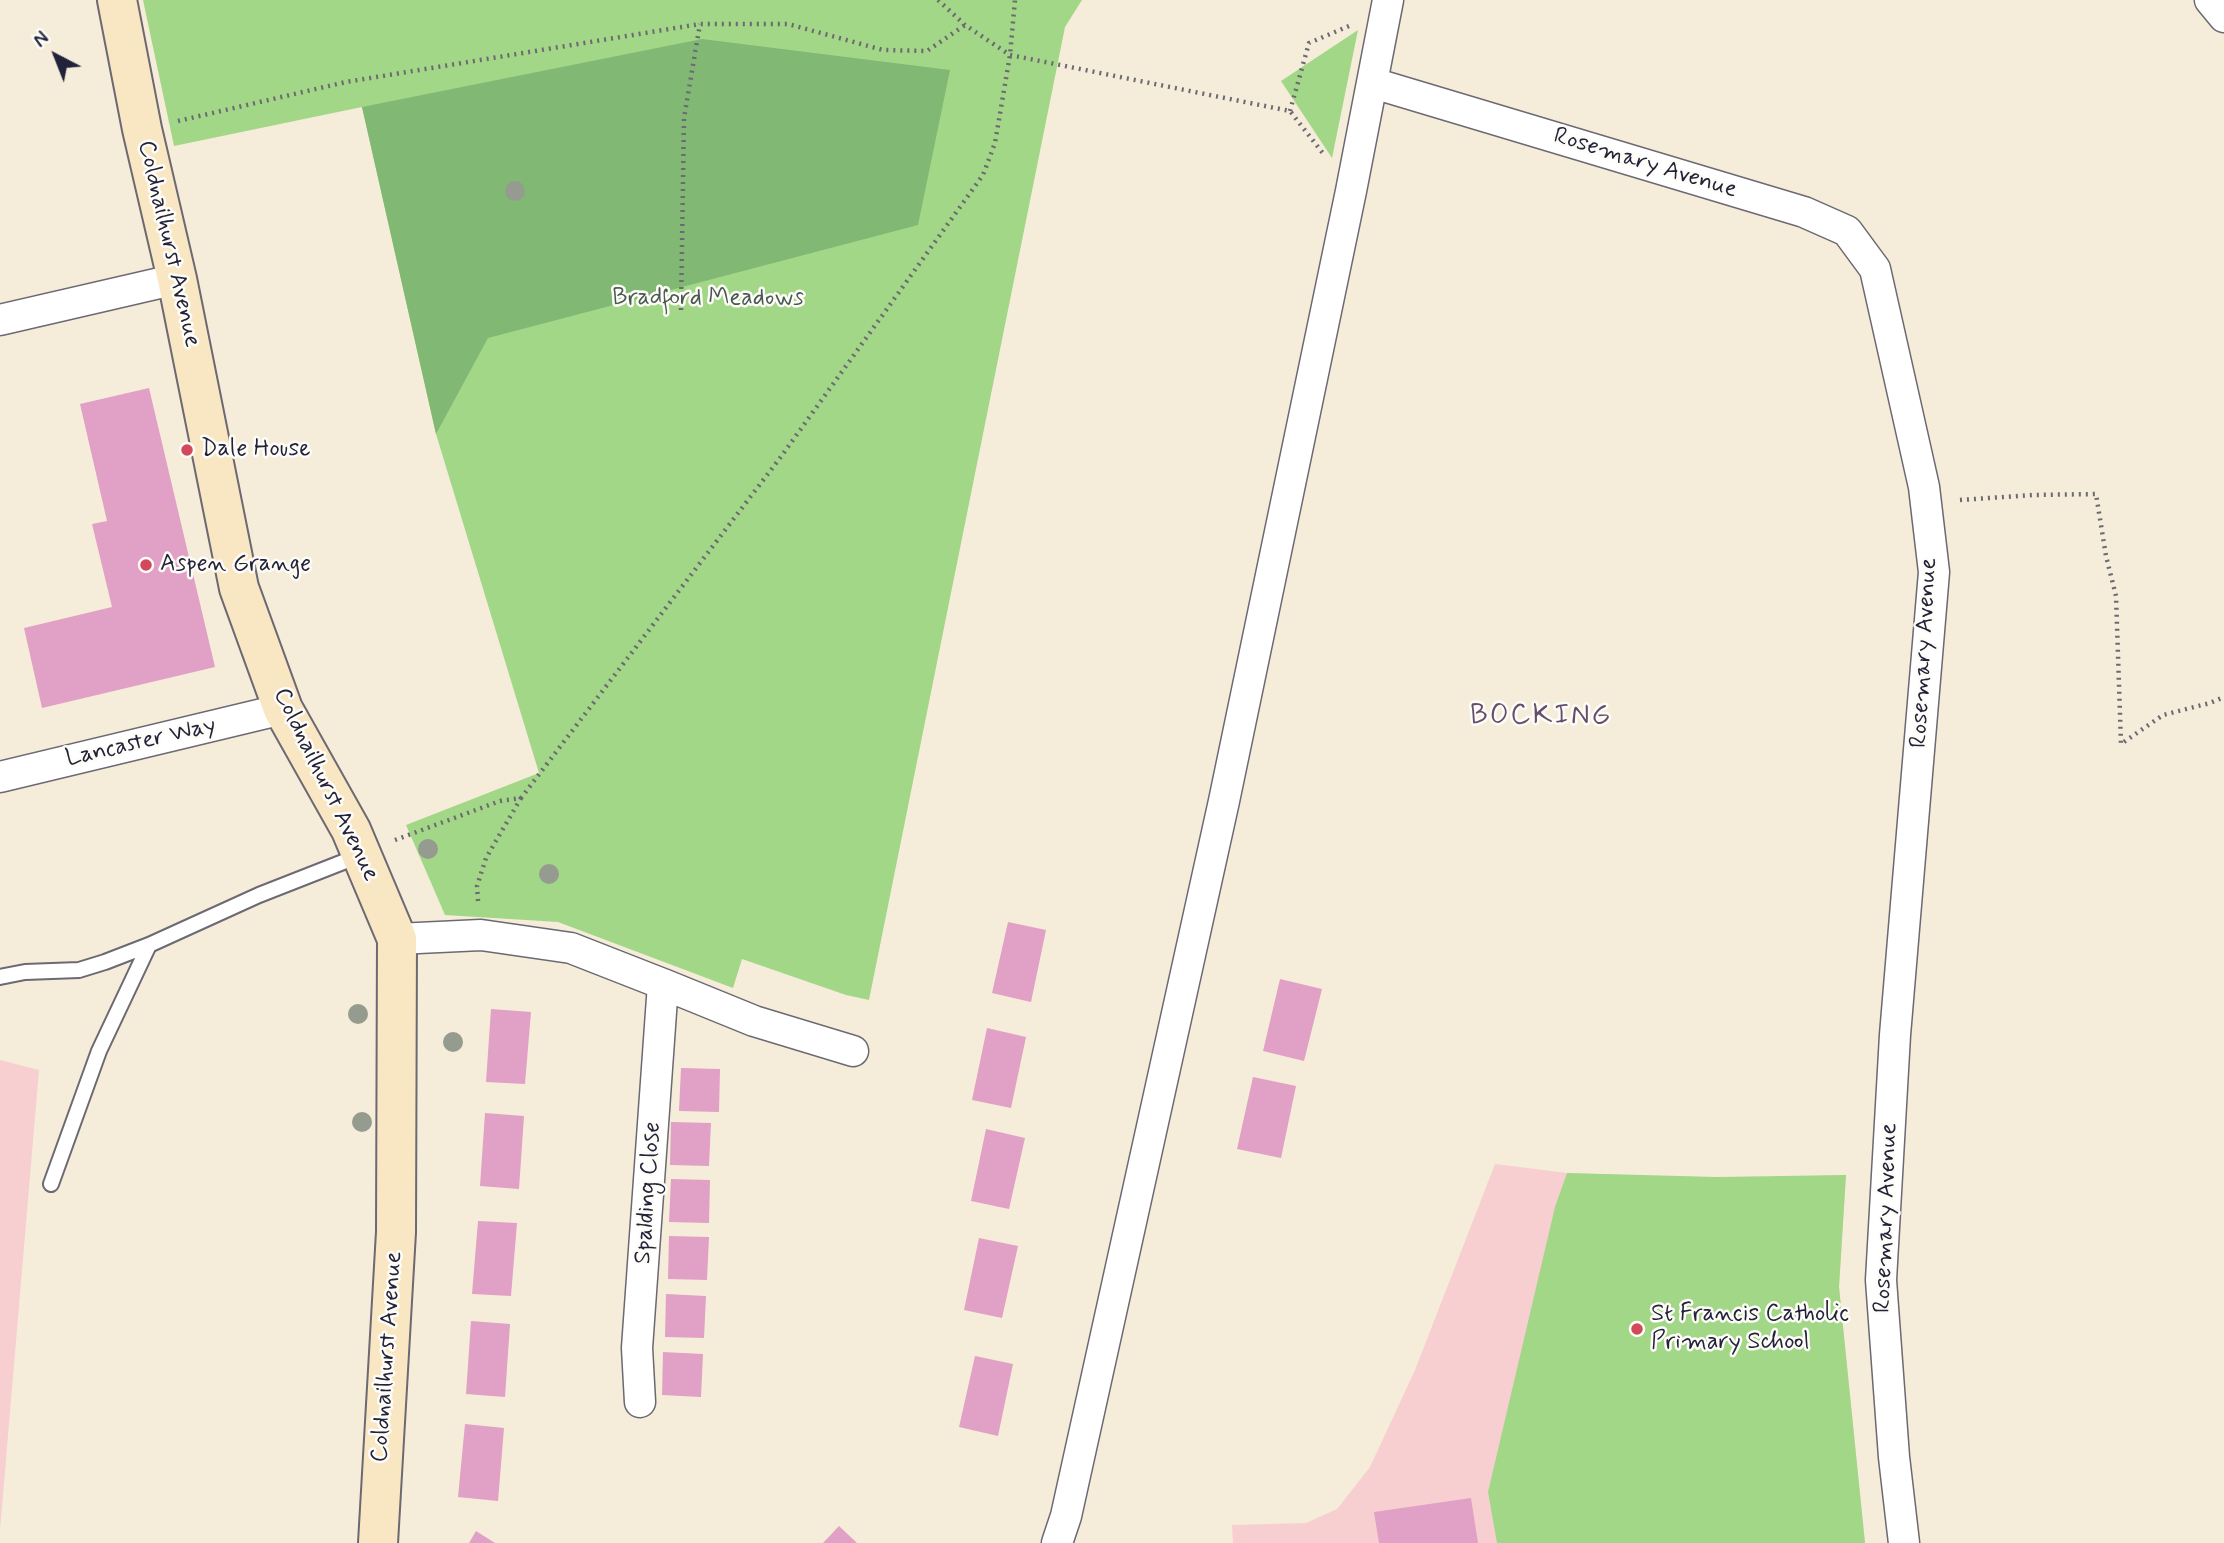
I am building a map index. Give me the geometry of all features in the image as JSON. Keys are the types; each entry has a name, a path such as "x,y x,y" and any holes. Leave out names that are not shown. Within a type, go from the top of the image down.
{"street":[{"name":"Coldnailhurst Avenue","path":"117,0 239,588 283,709 362,854 397,939 396,1232 378,1543"},
{"path":"2210,0 2224,17"},
{"path":"1057,1543 1066,1516 1224,801 1352,191 1387,6"},
{"name":"Rosemary Avenue","path":"1373,83 1804,212 1847,231 1875,269 1924,487 1934,572 1895,1035 1881,1280 1894,1457 1905,1543"},
{"path":"0,320 177,279"},
{"name":"Lancaster Way","path":"0,777 283,709"},
{"path":"397,939 481,935 571,948 754,1021 853,1051"},
{"name":"Spalding Close","path":"640,1402 637,1348 663,984"}],"lane":[{"path":"0,977 25,972 79,970 149,945 259,895 362,854"},
{"path":"51,1184 99,1051 149,945"}],"path":[{"path":"938,0 965,24 1010,54 1290,111 1352,191"},
{"path":"481,935 477,886 486,858 522,798 779,458 983,175 995,143 1010,54 1015,0"},
{"path":"1290,111 1309,43 1387,6"},
{"path":"681,310 684,118 699,24"},
{"path":"142,129 346,82 699,24 789,24 883,50 927,51 965,24"},
{"path":"1924,487 1962,500 2096,494 2106,556 2116,596 2121,744 2163,715 2224,697"},
{"path":"362,854 500,801 522,798"}],"shaded area":[{"path":"0,1060 39,1070 0,1530"},
{"name":"St Francis Catholic Primary School","path":"1495,1164 1567,1173 1715,1179 1846,1175 1839,1287 1865,1543 1233,1543 1232,1525 1306,1523 1337,1509 1370,1467 1415,1370"}],"green space":[{"name":"Bradford Meadows","path":"143,0 1082,0 1065,27 869,1000 846,995 742,959 733,988 558,922 445,915 406,825 539,773 436,434 362,107 174,146"},
{"path":"1358,30 1332,158 1281,81"},
{"path":"702,39 950,70 918,225 488,338 436,434 362,107"},
{"name":"St Francis Catholic Primary School","path":"1567,1173 1717,1177 1846,1175 1839,1287 1865,1543 1497,1543 1488,1492 1555,1207"}],"building":[{"name":"Aspen Grange","path":"149,388 215,667 42,708 24,628 112,607 92,524 107,521 80,404"},
{"path":"1008,922 1046,930 1031,1002 992,993"},
{"path":"1280,979 1322,989 1304,1061 1263,1051"},
{"path":"491,1009 531,1012 525,1084 486,1082"},
{"path":"987,1028 1026,1037 1011,1108 972,1100"},
{"path":"681,1068 720,1069 719,1112 679,1111"},
{"path":"1253,1077 1296,1086 1281,1158 1237,1149"},
{"path":"485,1113 524,1116 519,1189 480,1186"},
{"path":"671,1122 711,1123 709,1166 670,1165"},
{"path":"986,1129 1025,1138 1009,1209 971,1201"},
{"path":"671,1179 710,1180 709,1223 669,1222"},
{"path":"478,1221 517,1223 511,1296 472,1294"},
{"path":"669,1236 709,1237 707,1280 668,1279"},
{"path":"979,1238 1018,1246 1002,1318 964,1310"},
{"path":"666,1294 706,1296 704,1338 665,1337"},
{"path":"471,1321 510,1324 505,1397 466,1394"},
{"path":"663,1352 703,1354 701,1397 662,1395"},
{"path":"975,1356 1013,1364 998,1436 959,1427"},
{"path":"465,1424 504,1428 498,1501 458,1497"},
{"path":"1471,1498 1478,1543 1379,1543 1374,1512"},
{"path":"839,1526 857,1543 823,1543"},
{"path":"476,1531 495,1543 469,1543"}],"place":[{"name":"Dale House","path":"187,450"},
{"name":"Aspen Grange","path":"146,565"},
{"name":"St Francis Catholic Primary School","path":"1637,1329"}],"district":[{"name":"BOCKING","path":"1541,717"}]}
